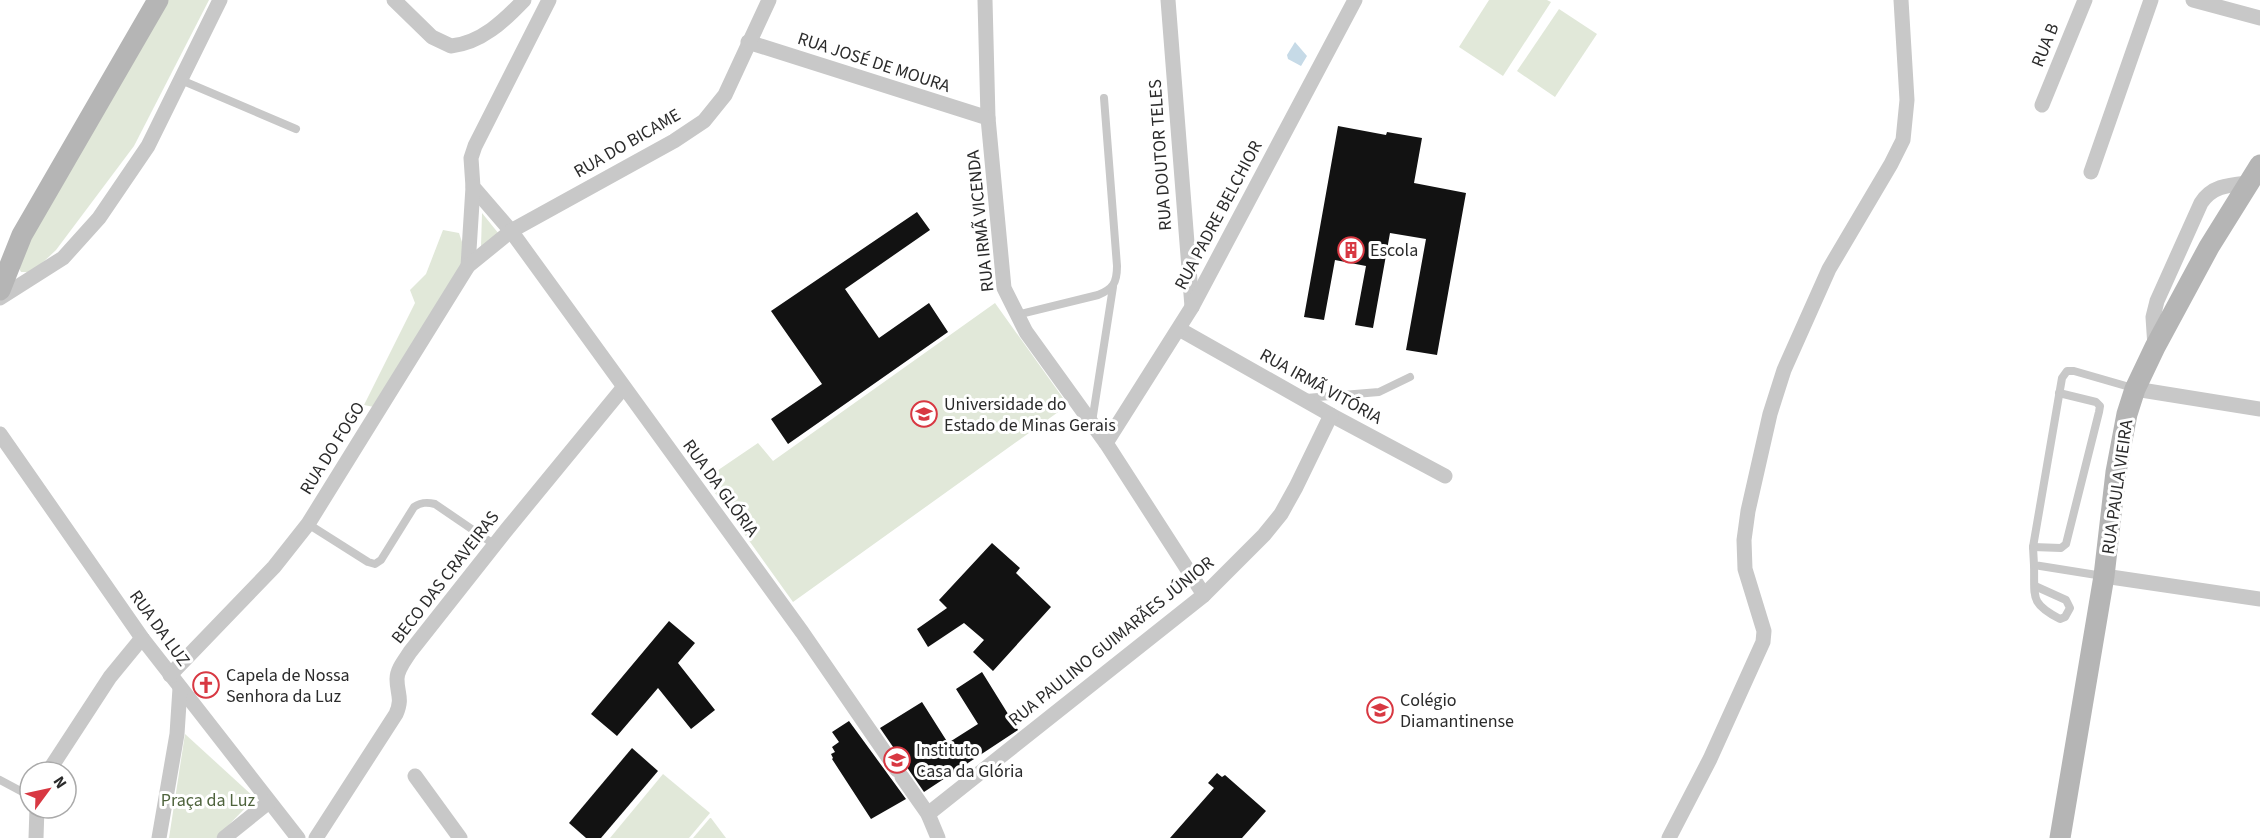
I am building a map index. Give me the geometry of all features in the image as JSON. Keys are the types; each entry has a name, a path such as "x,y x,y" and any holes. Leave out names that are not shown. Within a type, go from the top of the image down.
{"main road":[{"path":"0,290 22,235 158,0"},
{"name":"RUA PAULA VIEIRA","path":"2060,838 2104,576 2116,472 2127,414 2135,389 2155,347 2209,247 2256,173"}],"street":[{"path":"0,298 63,258 99,218 148,146 220,0"},
{"path":"394,0 432,37 451,46 474,40 498,24 524,0"},
{"path":"468,266 472,187 471,158 549,0"},
{"name":"RUA DO BICAME","path":"511,231 674,141 704,120 725,95 769,0"},
{"name":"RUA IRMÃ VICENDA","path":"985,0 988,118 1004,288 1016,315 1106,443 1204,595"},
{"name":"RUA DOUTOR TELES","path":"1168,0 1192,307"},
{"name":"RUA PADRE BELCHIOR","path":"1106,443 1192,307 1355,0"},
{"path":"1669,838 1710,759 1763,642 1762,623 1744,569 1745,533 1770,414 1784,370 1829,269 1903,140 1907,100 1901,0"},
{"name":"RUA B","path":"2042,105 2085,0"},
{"path":"2091,172 2151,0"},
{"path":"2193,0 2260,18"},
{"name":"RUA JOSÉ DE MOURA","path":"748,42 988,118"},
{"path":"2155,347 2153,317 2157,301 2200,203 2211,191 2256,173"},
{"name":"RUA DA GLÓRIA","path":"472,187 511,231 795,623 928,814 938,838"},
{"name":"RUA DO FOGO","path":"170,675 274,567 308,524 468,266 511,231"},
{"name":"RUA IRMÃ VITÓRIA","path":"1179,329 1301,399 1445,476"},
{"name":"BECO DAS CRAVEIRAS","path":"316,838 396,714 400,704 397,680 399,670 410,652 623,388"},
{"path":"2135,389 2260,409"},
{"name":"RUA PAULINO GUIMARÃES JÚNIOR","path":"928,814 1204,595 1264,535 1281,514 1331,415"},
{"name":"RUA DA LUZ","path":"0,434 142,638 298,838"},
{"path":"2104,576 2260,599"},
{"path":"56,760 110,677 142,638"},
{"path":"159,838 177,734 180,688"},
{"path":"415,776 460,838"},
{"path":"224,838 269,802"},
{"path":"36,838 37,820"}],"lane":[{"path":"182,80 296,129"},
{"path":"1092,424 1117,266 1104,98"},
{"path":"1016,315 1098,295 1113,287"},
{"path":"2035,586 2066,600 2070,608 2065,617 2061,619 2042,610 2036,599 2035,586 2033,548 2062,378 2067,371 2074,371 2135,389"},
{"path":"1301,399 1379,392 1410,377"},
{"path":"2033,548 2061,548 2066,544 2099,412 2100,406 2096,402 2059,393"},
{"path":"308,524 368,562 375,564 381,560 414,507 419,503 428,502 435,504 495,545"},
{"path":"2034,565 2104,576"},
{"path":"0,780 18,790"}],"green space":[{"path":"164,0 209,0 134,146 56,250 39,266 29,272 21,272 18,266 19,255"},
{"path":"1489,0 1547,0 1551,2 1503,76 1459,47"},
{"path":"1559,9 1597,34 1555,97 1517,71"},
{"path":"482,213 499,234 481,247"},
{"path":"443,230 459,233 464,248 463,263 374,407 364,405 415,303 410,290 426,274"},
{"path":"995,303 1068,405 793,602 705,479 758,443 773,461"},
{"name":"Praça da Luz","path":"185,734 255,798 216,838 169,838"},
{"path":"663,774 710,813 689,838 610,838"},
{"path":"710,818 726,838 693,838"}],"water":[{"path":"1295,42 1307,56 1301,66 1288,59 1287,55"}],"building":[{"name":"Escola","path":"1338,126 1386,135 1387,132 1422,138 1414,183 1466,193 1437,355 1406,350 1426,239 1390,233 1373,328 1355,325 1366,266 1335,260 1324,320 1304,317"},
{"path":"917,212 930,230 845,289 879,338 929,303 948,332 788,444 771,419 822,384 771,311"},
{"path":"992,543 1020,568 1016,573 1051,607 993,671 973,652 984,640 964,623 928,647 917,629 947,608 939,600"},
{"path":"669,621 695,643 678,663 715,710 691,729 658,688 617,736 591,714"},
{"path":"982,672 1018,730 924,792 880,728 922,702 948,743 978,724 956,689"},
{"path":"849,721 906,799 871,819 832,759 831,754 835,752 832,747 839,742 832,732"},
{"path":"632,748 658,771 601,838 586,838 569,823"},
{"path":"1217,773 1222,777 1225,775 1266,811 1242,838 1170,838 1214,788 1208,783"}],"place":[{"name":"Escola","path":"1351,250"},
{"name":"Universidade do Estado de Minas Gerais","path":"924,414"},
{"name":"Capela de Nossa Senhora da Luz","path":"206,685"},
{"name":"Colégio Diamantinense","path":"1380,710"},
{"name":"Instituto Casa da Glória","path":"897,760"}]}
